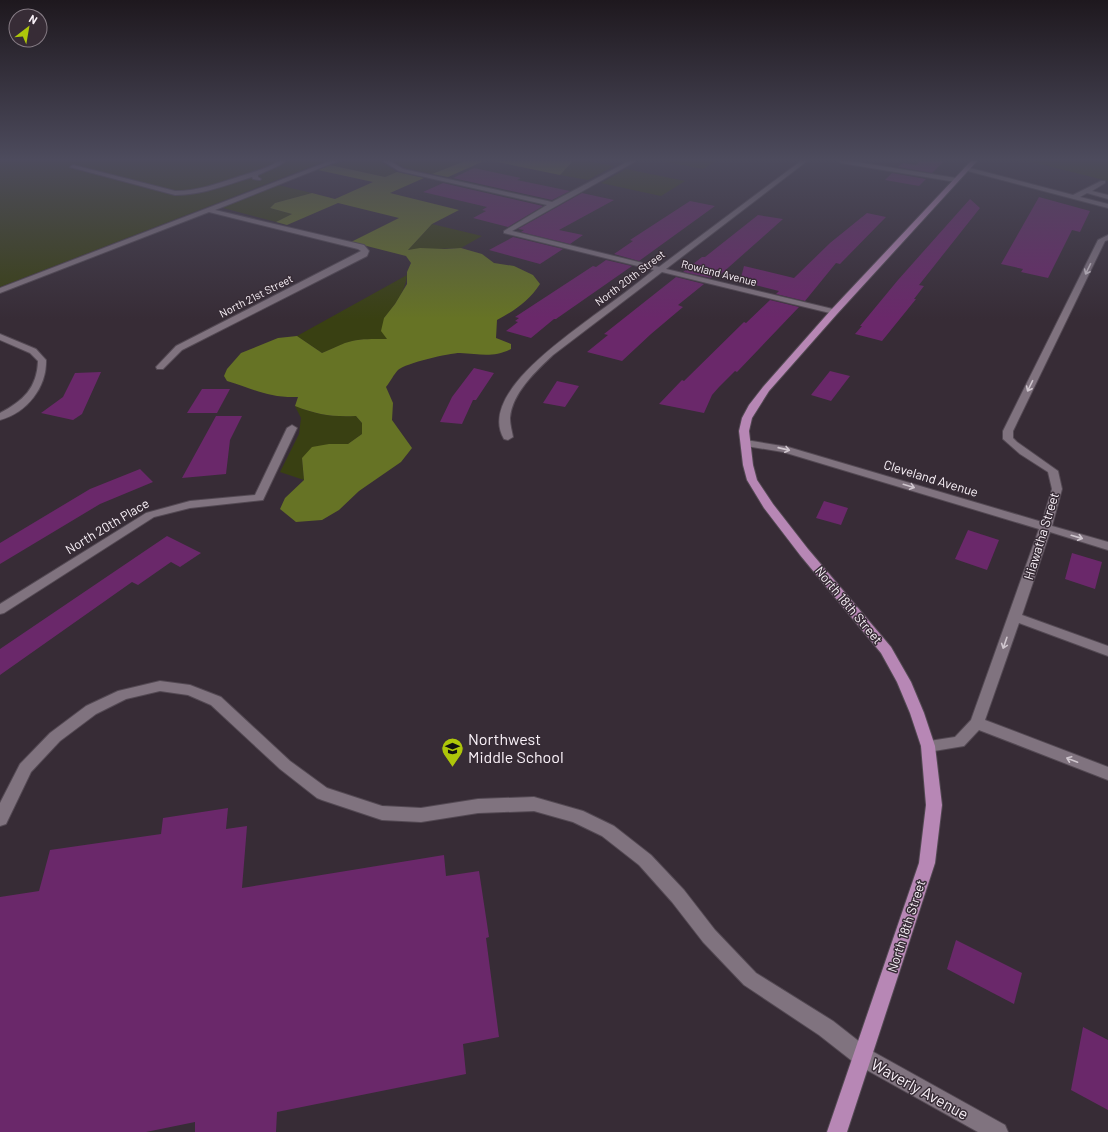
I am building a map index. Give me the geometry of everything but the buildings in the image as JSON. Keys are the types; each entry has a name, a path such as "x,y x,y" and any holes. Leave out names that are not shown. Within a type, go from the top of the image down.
{"main road":[{"name":"North 18th Street","path":"837,1132 927,863 934,805 928,746 917,713 904,682 886,650 804,552 752,480 748,465 744,431 747,418 754,405 834,312 925,214"}],"street":[{"path":"0,291 198,214"},
{"name":"North 21st Street","path":"160,367 179,348 358,258 365,252 361,247 224,214"},
{"name":"Rowland Avenue","path":"537,214 506,232 834,312"},
{"name":"North 20th Street","path":"508,437 505,417 512,399 530,372 550,353 734,214"},
{"name":"Hiawatha Street","path":"928,746 959,742 978,723 1046,527 1057,489 1053,471 1029,457 1013,444 1008,439 1008,431 1102,240 1108,237"},
{"path":"0,337 33,351 42,360 43,370 32,395 24,402 0,417"},
{"name":"North 20th Place","path":"0,610 150,514 165,508 191,503 259,498 292,428"},
{"name":"Cleveland Avenue","path":"746,443 784,448 1108,546"},
{"path":"1015,617 1108,651"},
{"name":"Waverly Avenue","path":"0,819 25,768 55,738 91,710 123,695 160,686 190,690 216,701 285,765 322,793 382,813 421,815 478,806 534,804 576,816 608,831 645,860 678,896 709,936 750,979 826,1028 863,1057 998,1132"},
{"path":"978,723 1108,774"}],"green space":[{"path":"0,214 189,214 0,287"},
{"path":"245,214 292,214 276,222"},
{"path":"292,214 313,214 287,225 276,222"},
{"path":"382,214 452,214 432,224 408,250 420,248 461,248 482,254 494,263 514,266 533,275 540,284 531,296 521,305 497,320 496,338 511,344 511,349 498,354 480,355 460,353 447,355 410,364 398,370 386,387 393,403 392,420 412,448 401,462 359,491 339,510 322,520 296,522 280,509 285,498 304,480 302,458 312,447 329,444 348,444 362,434 362,423 356,416 325,415 311,412 295,406 298,397 278,396 261,392 227,381 224,376 227,369 241,353 278,338 297,336 322,353 355,340 387,339 381,331 384,318 395,304 407,284 407,272 411,263 406,256 351,242 399,218"},
{"path":"432,224 482,236 461,248 408,250"},
{"path":"407,275 402,292 384,318 388,339 351,341 322,353 297,336"},
{"path":"295,406 325,415 356,416 362,423 362,434 348,444 329,444 302,458 304,480 280,472 299,434 301,418"}],"place":[{"name":"Northwest Middle School","path":"453,768"}]}
